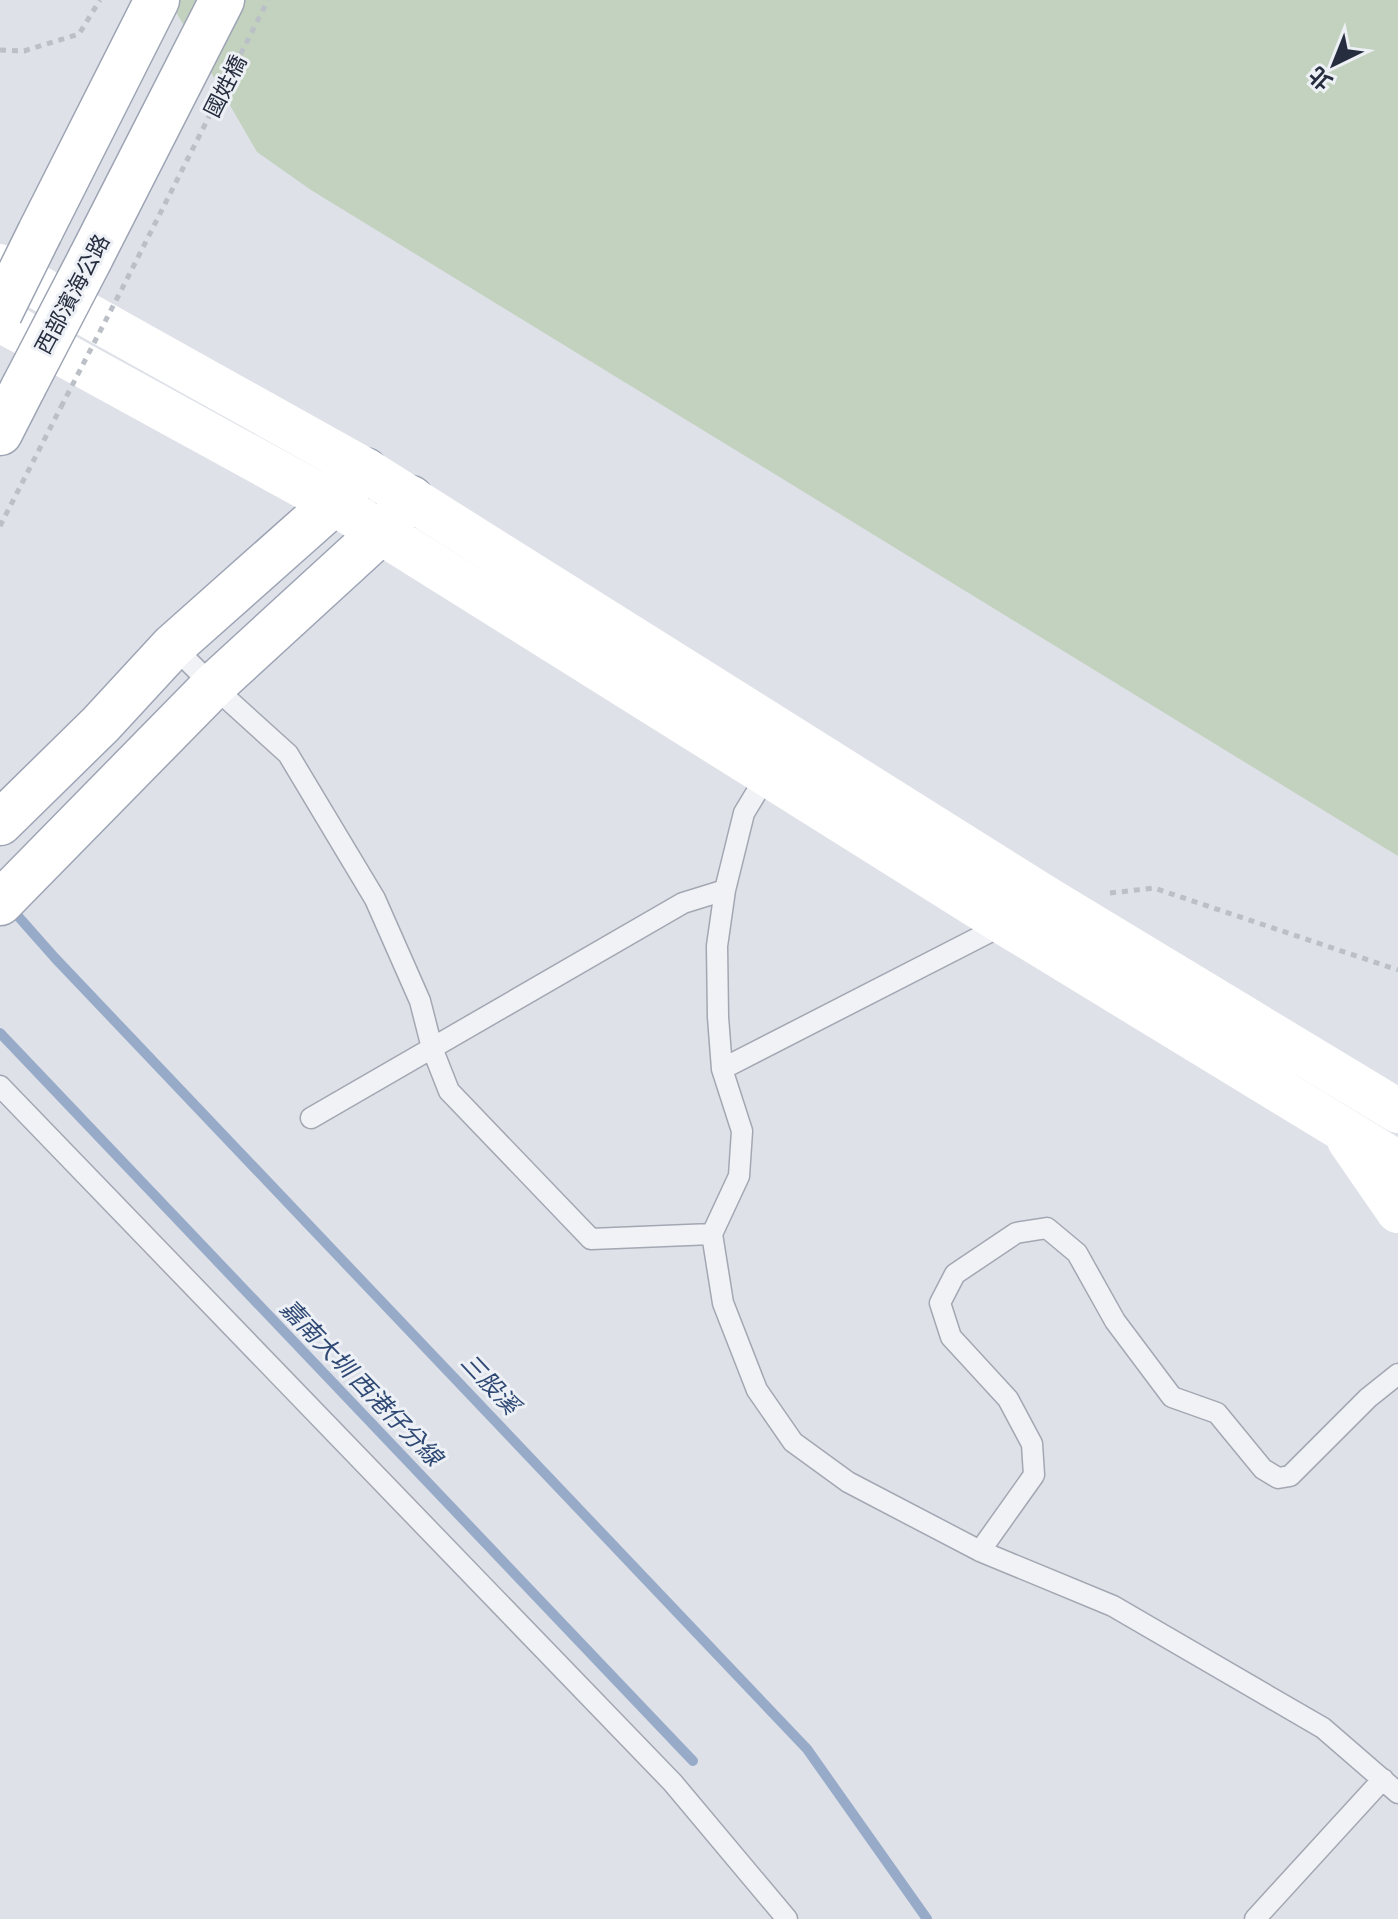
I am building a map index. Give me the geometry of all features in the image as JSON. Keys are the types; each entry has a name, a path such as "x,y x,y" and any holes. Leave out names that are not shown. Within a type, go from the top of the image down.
{"main road":[{"path":"0,313 157,0"},
{"name":"國姓橋","path":"163,164 222,0"},
{"name":"西部濱海公路","path":"0,433 43,397 163,164"},
{"path":"0,266 365,470 1049,900 1398,1111"},
{"path":"0,320 334,503 1006,924 1398,1163"},
{"path":"0,823 101,724 173,646 334,503 365,470"},
{"path":"14,888 213,686 380,533 411,498"},
{"path":"1294,1049 1343,1130 1398,1211"}],"lane":[{"path":"173,646 288,754 375,899 420,1001 432,1048 449,1091 591,1239 712,1234"},
{"path":"789,738 744,813 725,890 717,946 722,1069 742,1131 739,1176 712,1234 723,1303 757,1390 793,1442 848,1482 980,1551 1113,1606 1323,1728 1390,1786 1255,1919"},
{"path":"311,1118 683,903 725,890"},
{"path":"722,1069 1049,900"},
{"path":"0,1086 673,1783 787,1919"},
{"path":"980,1551 1034,1475 1032,1444 1008,1399 951,1337 940,1303 955,1274 1016,1233 1047,1228 1077,1253 1115,1321 1172,1397 1217,1413 1263,1469 1278,1478 1290,1476 1368,1398 1398,1374"}],"path":[{"path":"0,50 24,51 79,34 100,0"},
{"name":"國姓橋","path":"163,164 268,0"},
{"path":"0,526 43,397 163,164"},
{"path":"1109,893 1154,888 1398,970"}],"green space":[{"path":"169,0 1398,0 1398,856 311,190 257,152"}],"waterway":[{"name":"三股溪","path":"9,906 807,1749 927,1919"},
{"name":"嘉南大圳 西港仔分線","path":"0,1033 693,1761"}]}
